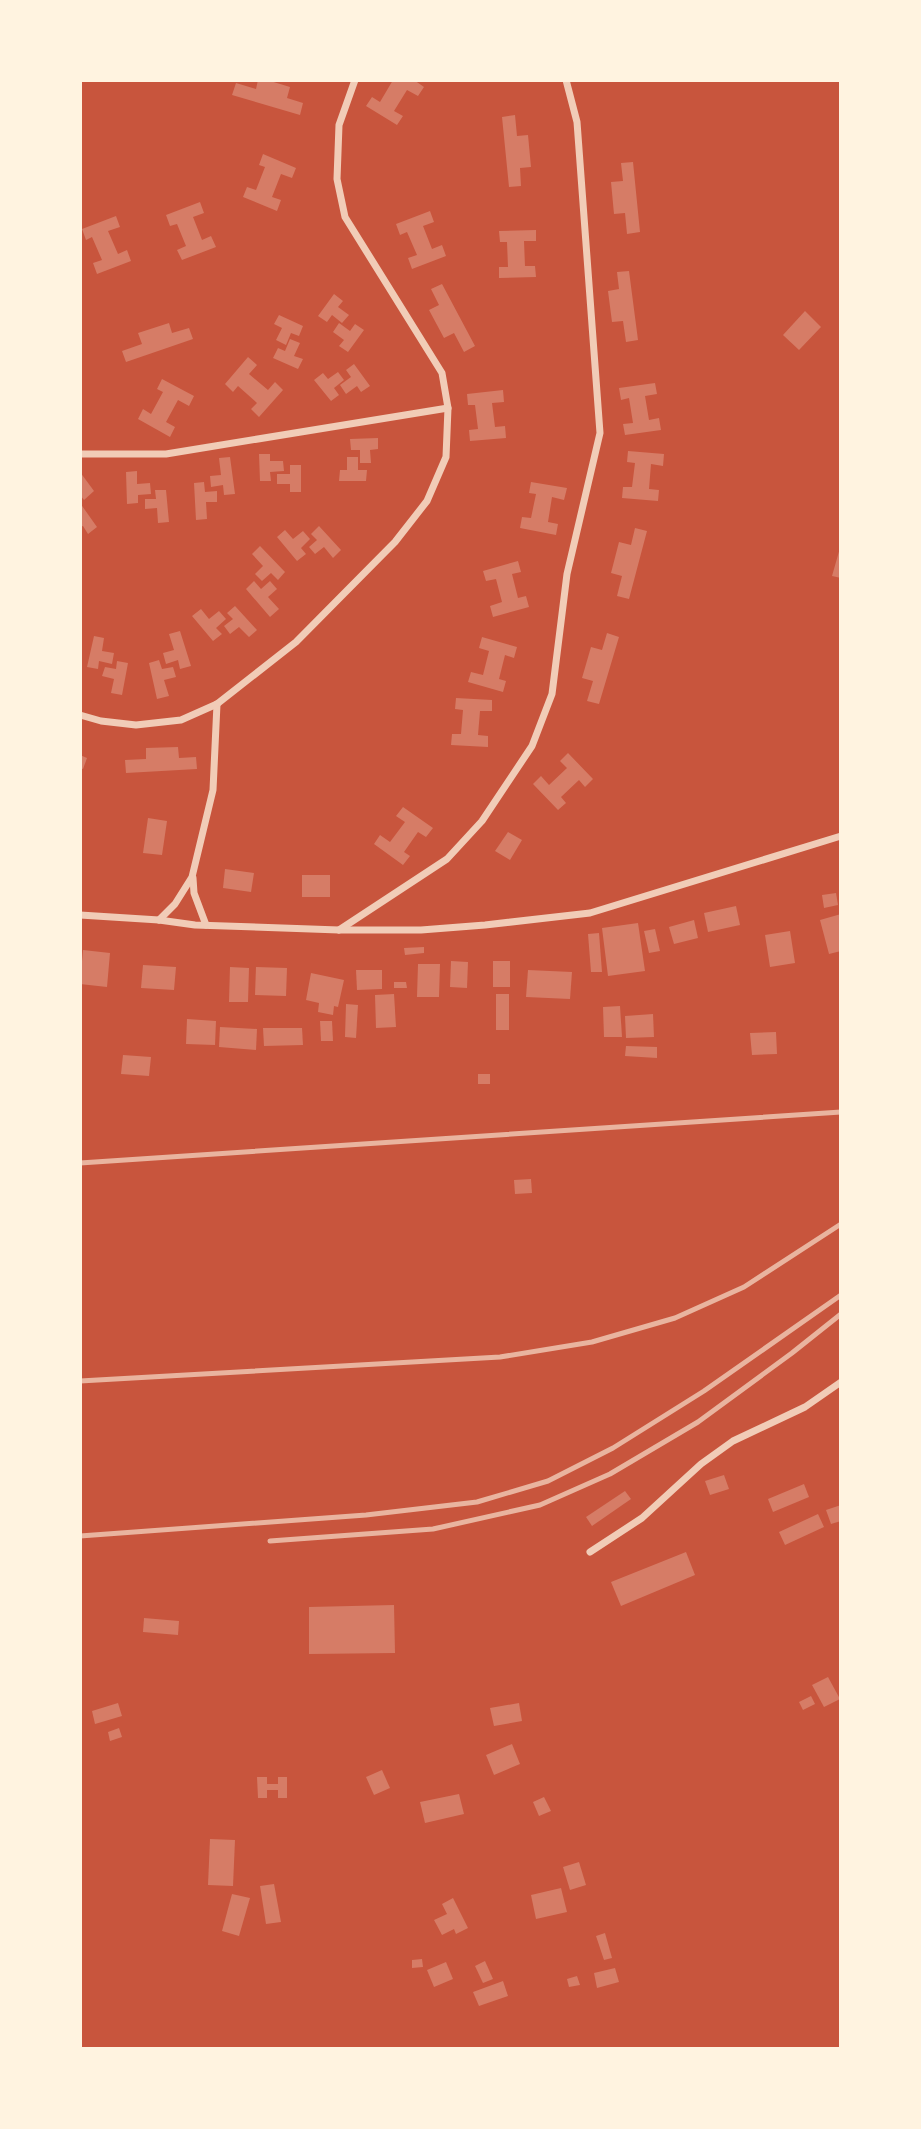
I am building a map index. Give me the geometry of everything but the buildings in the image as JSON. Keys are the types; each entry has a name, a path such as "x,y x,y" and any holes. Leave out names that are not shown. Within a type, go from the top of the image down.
{"street":[{"path":"80,716 136,725 181,720 218,704 296,642 395,542 427,501 446,457 448,408 442,373 345,217 337,179 339,125 355,80"},
{"path":"339,930 447,859 482,821 532,746 552,694 567,573 600,433 577,122 566,80"},
{"path":"80,454 166,454 448,408"},
{"path":"159,920 175,904 192,877 213,790 218,704"},
{"path":"80,915 205,925 421,930 590,912 841,836"},
{"path":"192,877 194,893 205,925"},
{"path":"590,1552 642,1518 701,1464 733,1441 805,1406 841,1381"}],"railway":[{"path":"80,1163 841,1112"},
{"path":"80,1381 500,1357 592,1342 675,1318 744,1287 841,1224"},
{"path":"80,1536 366,1515 477,1502 548,1481 613,1448 704,1391 841,1295"},
{"path":"270,1541 433,1529 540,1505 610,1474 698,1422 841,1314"}]}
